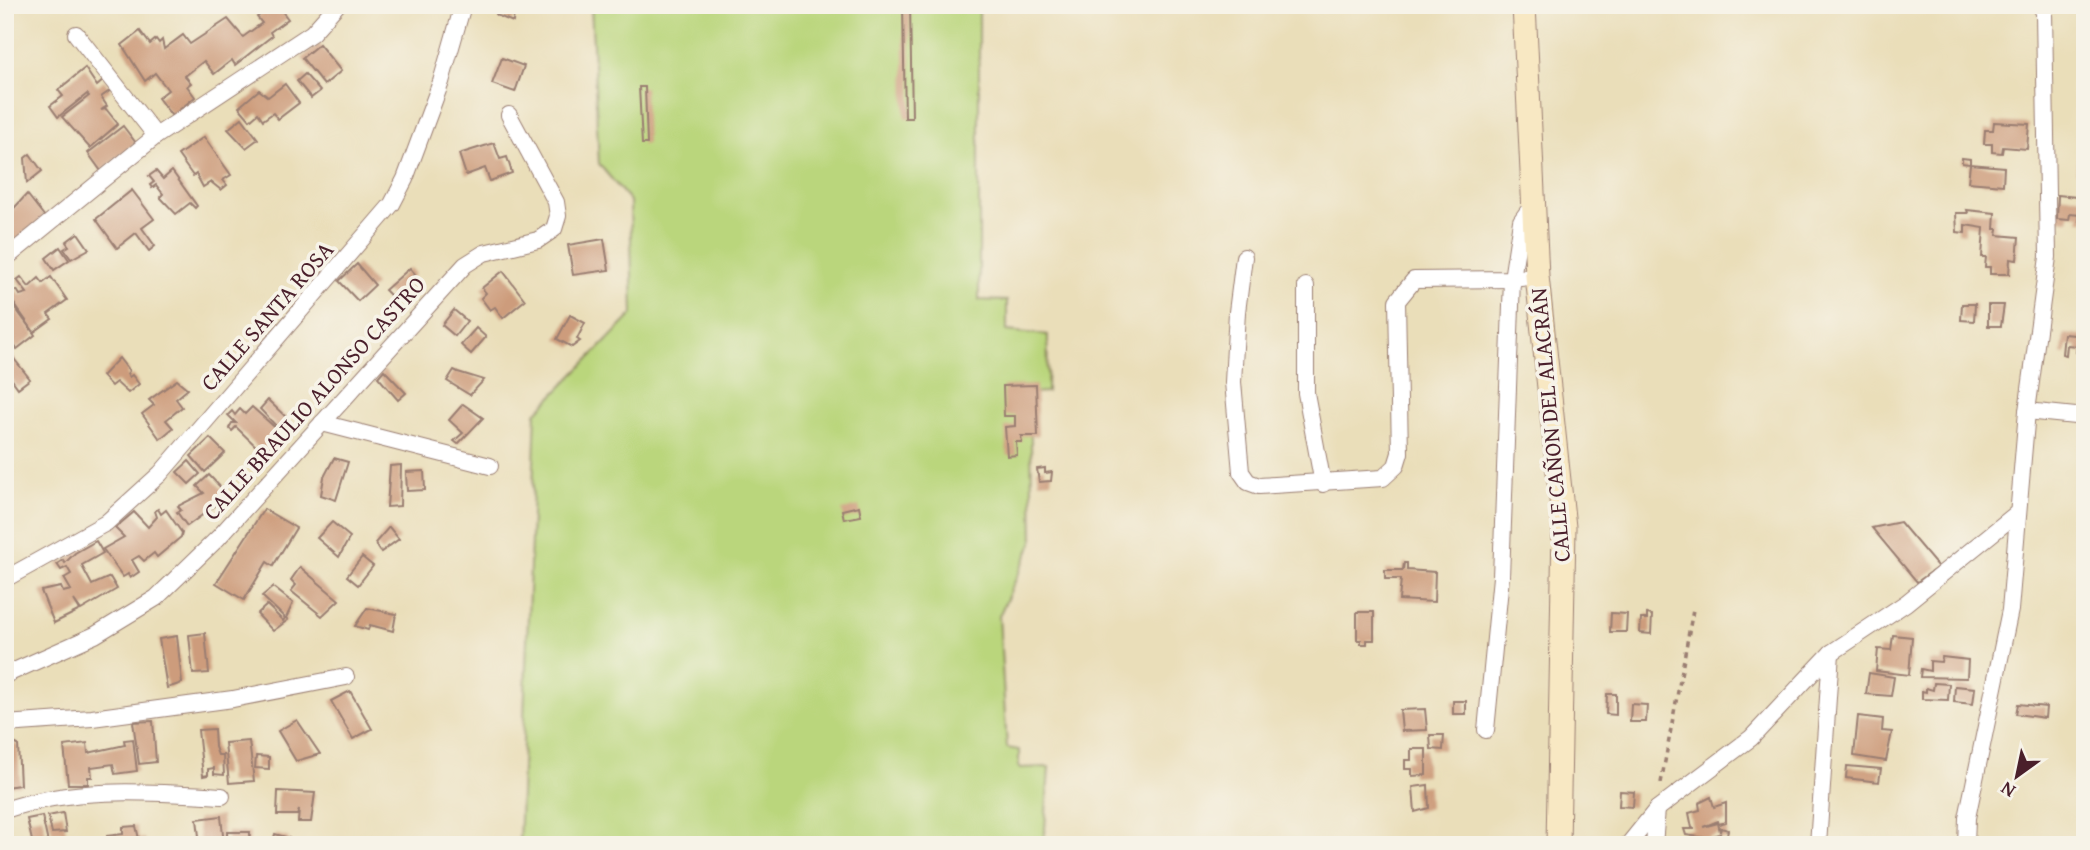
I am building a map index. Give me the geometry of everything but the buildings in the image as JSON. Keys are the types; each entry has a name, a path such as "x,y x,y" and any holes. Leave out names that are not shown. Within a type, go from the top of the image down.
{"main road":[{"name":"CALLE CAÑON DEL ALACRÁN","path":"1524,5 1536,200 1537,275 1564,527 1558,845"}],"street":[{"path":"5,259 156,136 312,33 337,5"},
{"name":"CALLE SANTA ROSA","path":"5,579 106,523 160,474 392,204 405,179 441,82 463,5"},
{"path":"1966,845 1967,818 2010,610 2026,411 2048,257 2044,12 2040,5"},
{"path":"76,34 156,136"},
{"name":"CALLE BRAULIO ALONSO CASTRO","path":"5,675 95,635 156,598 218,538 465,265 484,253 538,240 554,229 558,216 556,202 509,115"},
{"path":"1486,730 1501,577 1512,279 1521,221 1536,200"},
{"path":"1244,257 1237,312 1233,382 1241,472 1248,482 1259,486 1323,484 1383,478 1396,466 1399,453 1397,301 1404,288 1414,280 1512,279 1537,275"},
{"path":"1306,286 1306,393 1323,484"},
{"path":"2026,411 2085,417"},
{"path":"322,423 490,466"},
{"path":"1628,845 1657,809 1751,738 1831,653 1906,603 2016,514"},
{"path":"1818,845 1831,653"},
{"path":"5,724 92,718 202,703 346,677"},
{"path":"5,810 86,795 121,792 222,796"},
{"path":"1654,845 1657,809"}],"path":[{"path":"1657,809 1693,610"}],"green space":[{"path":"591,5 979,5 979,300 1007,301 1007,331 1048,335 1047,392 1030,393 1033,542 999,616 1007,748 1019,750 1019,768 1049,767 1044,845 519,845 536,413 633,314 630,201 599,164"}]}
